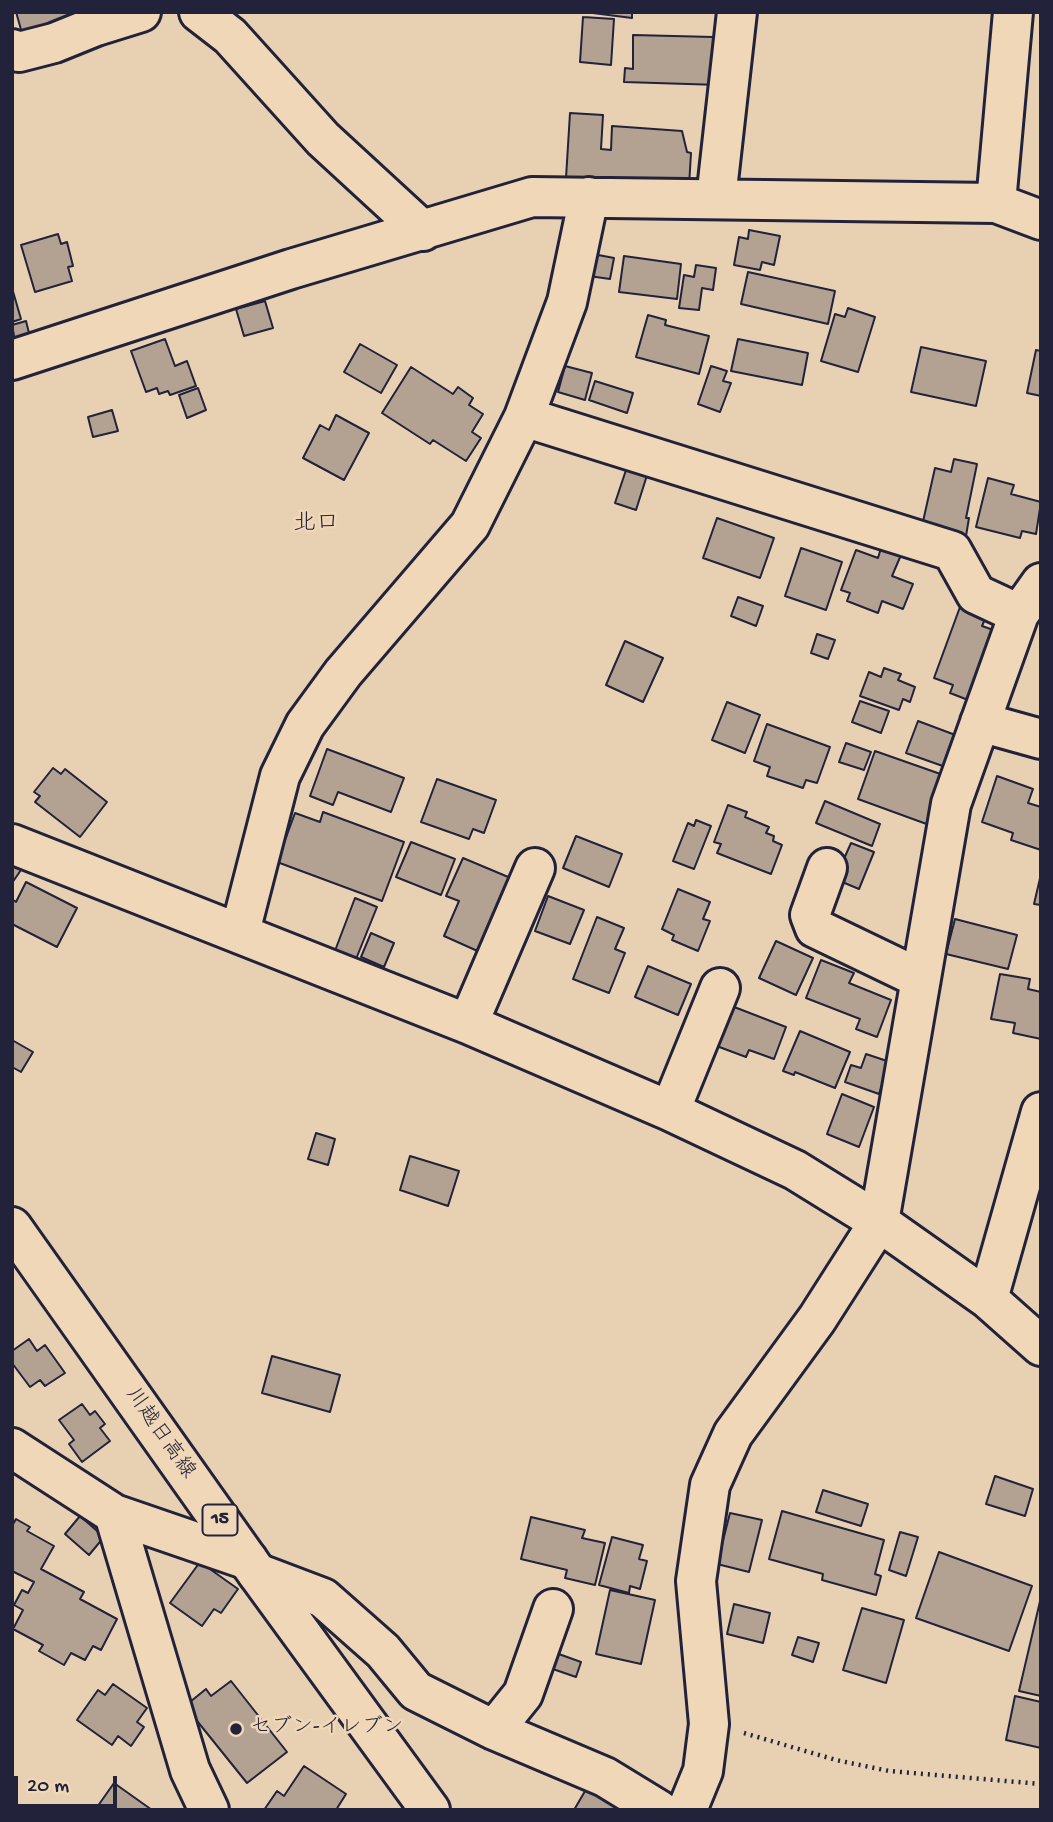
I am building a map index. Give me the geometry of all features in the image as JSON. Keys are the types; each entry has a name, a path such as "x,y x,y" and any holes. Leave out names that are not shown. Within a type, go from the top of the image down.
{"street":[{"path":"12,49 19,52 54,43 141,12"},
{"path":"199,12 230,36 323,139 423,231"},
{"path":"716,199 737,12"},
{"path":"996,203 1013,12"},
{"path":"12,360 291,269 532,197 996,203 1041,220"},
{"path":"240,932 280,776 305,725 343,673 470,525 524,417 567,302 589,197"},
{"path":"524,417 952,551 976,594 1019,614"},
{"path":"687,1810 703,1771 709,1724 696,1581 710,1485 733,1434 817,1319 879,1222 951,804 1019,614 1041,583"},
{"path":"980,722 1041,739"},
{"path":"12,844 468,1024 670,1111 795,1171 879,1222 988,1299 1041,1346"},
{"path":"468,1024 535,868"},
{"path":"827,868 810,915 815,928 921,979"},
{"path":"670,1111 720,988"},
{"path":"988,1299 1041,1112"},
{"name":"川越日高線","path":"12,1227 253,1567 430,1810"},
{"path":"12,1448 114,1514 253,1567 323,1598 383,1651 416,1691 494,1730 605,1777 659,1810"},
{"path":"114,1514 190,1770 209,1810"},
{"path":"494,1730 523,1694 554,1609"}],"path":[{"path":"709,1724 836,1760 890,1771 1041,1784"}],"building":[{"path":"16,12 92,12 24,40"},
{"path":"585,12 632,12 632,18"},
{"path":"583,17 614,19 611,65 580,62"},
{"path":"633,35 713,37 713,55 721,56 720,85 624,82 625,68 633,69"},
{"path":"570,113 603,115 601,149 611,150 612,126 682,131 687,152 691,153 689,186 566,178"},
{"path":"749,230 780,236 774,265 762,262 760,270 734,265 739,237 748,239"},
{"path":"58,234 61,244 67,242 73,266 68,267 72,281 35,292 21,245"},
{"path":"593,254 614,258 610,279 589,276"},
{"path":"624,256 681,264 677,299 619,292"},
{"path":"696,265 716,268 713,290 702,288 699,310 679,308 684,275 694,277"},
{"path":"748,272 835,291 828,324 741,304"},
{"path":"12,288 21,319 12,322"},
{"path":"265,301 273,328 244,336 236,309"},
{"path":"848,308 875,317 858,372 821,361 835,314 845,317"},
{"path":"648,315 666,320 665,325 709,336 699,374 636,357"},
{"path":"26,321 31,341 16,346 12,325"},
{"path":"165,339 175,366 187,361 196,386 170,395 168,391 159,394 157,388 146,392 131,351"},
{"path":"738,339 808,353 802,385 731,371"},
{"path":"360,344 397,365 381,393 344,372"},
{"path":"921,347 986,361 976,406 911,392"},
{"path":"1036,350 1041,351 1041,396 1027,393"},
{"path":"565,366 592,373 585,400 558,392"},
{"path":"711,366 727,371 723,381 731,383 720,412 698,404"},
{"path":"411,367 453,394 458,387 473,398 469,405 483,414 472,432 481,438 466,461 433,440 430,444 382,413"},
{"path":"595,381 633,393 627,413 589,400"},
{"path":"198,388 206,410 187,418 179,395"},
{"path":"112,410 118,431 93,437 88,417"},
{"path":"336,415 369,433 344,480 303,458 320,425 329,430"},
{"path":"954,459 977,464 966,518 969,518 966,536 922,526 935,468 951,472"},
{"path":"629,461 649,469 636,510 615,503"},
{"path":"988,478 1014,485 1011,494 1041,502 1036,534 1022,531 1020,538 976,527"},
{"path":"717,518 774,538 760,578 703,558"},
{"path":"801,548 842,562 826,610 785,596"},
{"path":"881,548 901,555 892,576 913,584 903,609 882,601 878,613 847,601 850,593 841,590 856,550 878,558"},
{"path":"738,597 763,606 756,626 731,616"},
{"path":"960,607 986,617 982,626 1002,633 976,703 950,693 953,685 934,678"},
{"path":"817,634 835,640 828,659 811,653"},
{"path":"625,641 663,658 643,702 606,685"},
{"path":"884,668 901,674 898,680 915,687 910,702 903,699 899,710 860,696 869,672 881,677"},
{"path":"860,701 889,711 881,733 852,722"},
{"path":"727,702 760,715 745,753 712,740"},
{"path":"918,721 958,736 954,770 906,753"},
{"path":"767,724 830,747 817,783 806,780 803,788 767,776 770,767 754,761"},
{"path":"846,743 871,752 864,770 839,762"},
{"path":"327,749 404,778 391,812 338,792 333,805 310,796"},
{"path":"875,751 949,777 932,826 858,799"},
{"path":"53,768 61,774 65,769 107,802 80,837 35,802 40,796 34,792"},
{"path":"997,776 1033,789 1028,803 1041,807 1041,850 1011,840 1013,833 982,822"},
{"path":"437,779 496,800 484,833 473,829 469,839 421,822"},
{"path":"825,801 880,824 872,846 816,823"},
{"path":"728,805 747,812 745,817 769,827 766,833 774,836 773,841 782,845 771,874 717,853 721,844 714,842"},
{"path":"323,812 404,842 382,901 277,862 295,813 320,822"},
{"path":"696,820 711,826 694,869 673,861 688,823 694,826"},
{"path":"576,836 622,854 609,887 563,868"},
{"path":"411,842 455,859 441,895 396,877"},
{"path":"851,843 874,852 859,889 835,879"},
{"path":"463,858 513,879 482,953 444,936 459,901 446,896"},
{"path":"12,864 21,870 12,883"},
{"path":"1041,874 1041,905 1034,904"},
{"path":"26,882 77,908 57,947 12,924 12,899 16,902"},
{"path":"678,889 710,902 703,919 710,921 698,951 672,940 674,935 662,929"},
{"path":"548,896 584,910 570,944 535,931"},
{"path":"355,898 377,907 354,964 333,956"},
{"path":"597,917 624,928 615,949 625,953 609,993 573,979"},
{"path":"955,919 1017,935 1008,969 946,954"},
{"path":"371,933 394,943 384,967 361,957"},
{"path":"776,941 813,958 796,995 759,978"},
{"path":"821,960 854,973 849,983 891,1000 877,1037 856,1029 860,1019 806,998"},
{"path":"648,966 691,984 678,1015 635,997"},
{"path":"1000,974 1030,979 1028,989 1041,992 1041,1039 1013,1033 1015,1023 991,1019"},
{"path":"729,1005 786,1027 774,1059 749,1050 746,1057 714,1045"},
{"path":"800,1031 850,1052 835,1088 795,1072 794,1075 783,1071"},
{"path":"12,1040 33,1052 21,1072 12,1067"},
{"path":"866,1054 890,1062 879,1094 845,1082 851,1065 861,1068"},
{"path":"842,1094 874,1107 859,1147 827,1134"},
{"path":"316,1133 335,1139 328,1165 308,1159"},
{"path":"410,1156 459,1171 448,1206 400,1190"},
{"path":"29,1339 37,1351 45,1345 65,1373 45,1386 40,1380 30,1387 12,1363 12,1351"},
{"path":"272,1356 340,1375 330,1412 262,1393"},
{"path":"82,1404 90,1415 95,1411 105,1424 100,1428 110,1441 82,1462 69,1444 74,1440 59,1420"},
{"path":"995,1476 1033,1489 1025,1516 986,1504"},
{"path":"823,1490 868,1504 861,1526 816,1512"},
{"path":"782,1511 884,1540 875,1574 881,1576 876,1595 822,1580 823,1574 769,1559"},
{"path":"730,1513 762,1520 749,1572 717,1564"},
{"path":"80,1516 104,1537 89,1555 65,1534"},
{"path":"531,1517 585,1530 582,1538 605,1543 595,1585 565,1578 567,1570 521,1559"},
{"path":"16,1519 30,1527 27,1531 54,1546 41,1569 84,1592 80,1599 117,1619 101,1650 93,1646 85,1660 71,1653 64,1665 39,1651 43,1645 13,1629 23,1610 14,1605 22,1590 28,1593 34,1582 12,1571 12,1526"},
{"path":"900,1532 918,1537 906,1576 889,1570"},
{"path":"612,1537 643,1545 639,1559 647,1561 640,1589 630,1586 629,1593 599,1585"},
{"path":"939,1552 1032,1586 1009,1651 916,1618"},
{"path":"200,1562 238,1589 221,1613 214,1609 202,1626 170,1603"},
{"path":"610,1590 655,1600 641,1664 596,1654"},
{"path":"1041,1597 1041,1696 1019,1691"},
{"path":"734,1604 770,1613 763,1643 727,1634"},
{"path":"862,1608 904,1620 886,1683 843,1670"},
{"path":"798,1637 819,1643 813,1662 792,1655"},
{"path":"556,1653 581,1662 576,1677 550,1668"},
{"name":"セブン-イレブン","path":"231,1681 287,1752 247,1783 185,1706 206,1689 211,1696"},
{"path":"113,1684 147,1708 137,1722 144,1727 131,1746 118,1736 112,1745 77,1720 98,1690 105,1695"},
{"path":"1015,1696 1041,1702 1041,1748 1006,1740"},
{"path":"304,1766 346,1794 336,1810 264,1810 277,1791 284,1796"},
{"path":"114,1783 152,1810 95,1810"},
{"path":"588,1786 630,1810 574,1810"}],"place":[{"name":"セブン-イレブン","path":"236,1729"}],"district":[{"name":"北口","path":"316,525"}]}
